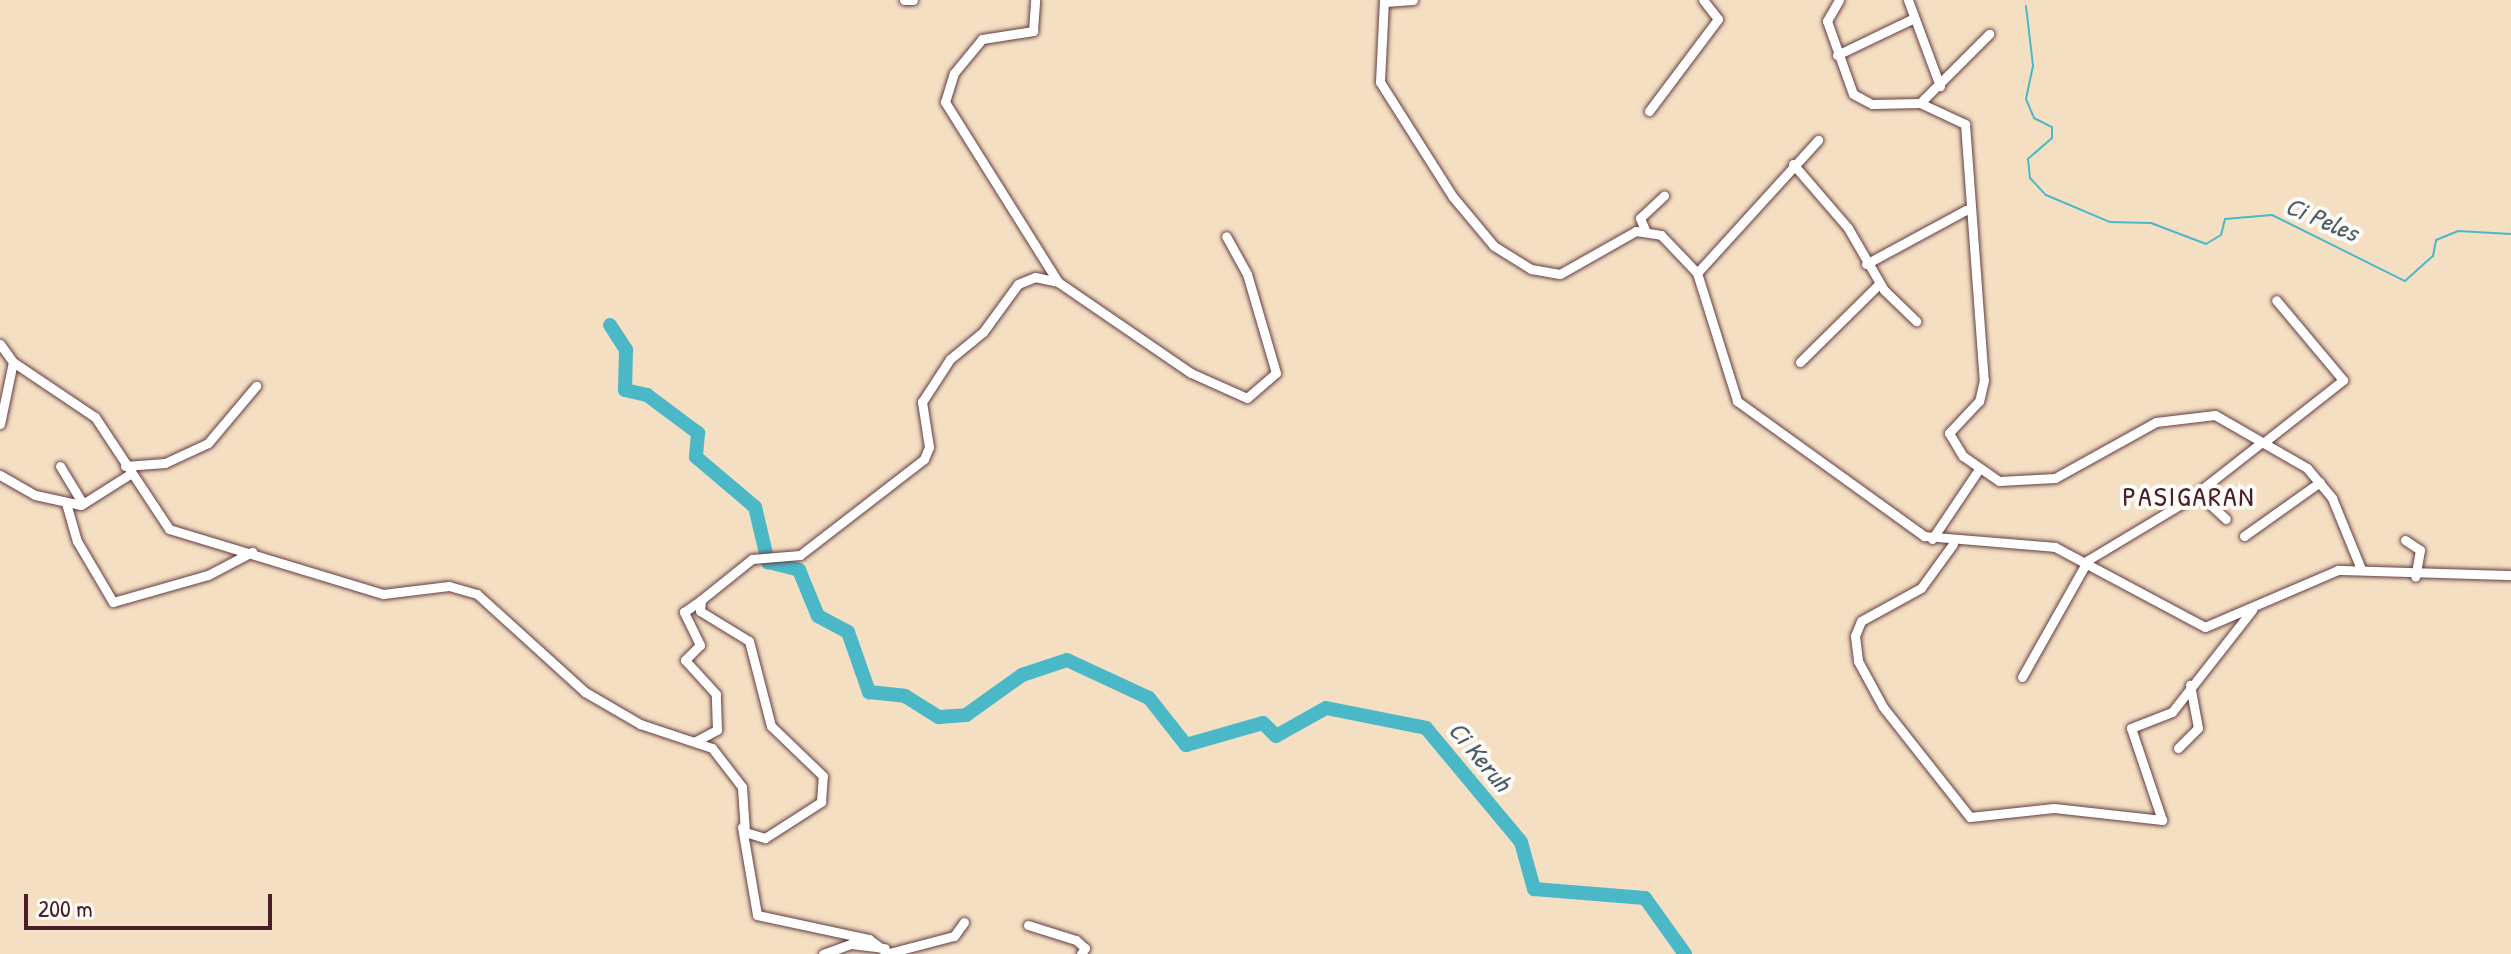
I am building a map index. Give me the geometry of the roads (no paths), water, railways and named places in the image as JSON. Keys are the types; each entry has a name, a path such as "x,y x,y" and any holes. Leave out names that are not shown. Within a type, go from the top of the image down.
{"street":[{"path":"904,0 913,0"},
{"path":"1035,0 1033,31 982,39 954,73 945,102 1058,282"},
{"path":"1413,0 1384,1 1380,82 1460,207 1494,246 1531,269 1560,274 1645,230 1661,235 1697,273 1713,342 1737,401 1932,539 1953,544 2046,545 2088,560 2197,626 2254,606 2326,574 2361,569 2415,577 2511,575"},
{"path":"1649,111 1718,19 1703,0"},
{"path":"1839,0 1827,21 1853,94 1872,104 1920,103 1965,124 1971,169 1966,210 1977,252 1984,380 1979,401 1949,436 1979,469 2005,483 2055,478 2156,422 2215,415 2320,482 2361,569"},
{"path":"1908,0 1912,19 1940,86"},
{"path":"1837,55 1912,19"},
{"path":"1920,103 1989,34"},
{"path":"1697,273 1818,140"},
{"path":"1793,164 1848,228 1879,284 1916,321"},
{"path":"1645,230 1640,218 1664,196"},
{"path":"1866,264 1966,210"},
{"path":"696,741 717,730 716,694 685,660 700,645 684,612 767,556 800,555 924,459 929,447 922,402 950,359 983,332 1018,284 1035,277 1058,282 1191,373 1247,398 1276,373 1247,274 1226,236"},
{"path":"1800,362 1879,284"},
{"path":"2022,677 2088,560 2198,493 2343,380 2276,300"},
{"path":"0,344 13,362 81,402 115,441 127,470 174,533 252,552 383,594 449,586 477,594 585,692 640,724 696,741 733,770 742,787 742,827 757,915 887,952"},
{"path":"0,424 13,362"},
{"path":"0,475 66,503 83,504 127,470 165,463 208,443 256,386"},
{"path":"60,466 83,504"},
{"path":"1932,539 1979,469"},
{"path":"2244,536 2320,482"},
{"path":"2198,493 2226,519"},
{"path":"66,503 77,541 113,602 208,575 252,552"},
{"path":"2405,540 2420,553 2415,577"},
{"path":"1953,544 1921,588 1861,621 1855,636 1880,701 1966,816 2054,808 2158,822 2163,812 2130,731 2168,715 2254,606"},
{"path":"701,600 700,611 749,641 755,687 771,726 823,776 821,802 765,838 742,827"},
{"path":"2178,748 2199,721 2190,685"},
{"path":"823,954 851,944 887,952 954,936 964,922"},
{"path":"1028,925 1076,940 1085,948 1081,954"}],"waterway":[{"name":"Ci Peles","path":"2026,6 2033,66 2026,99 2034,118 2052,127 2052,138 2028,159 2030,178 2046,195 2110,222 2151,223 2206,244 2221,235 2225,219 2272,215 2405,281 2433,256 2436,240 2458,231 2511,234"},
{"name":"Ci Keruh","path":"610,325 626,350 625,390 647,395 698,433 696,457 755,507 768,562 799,570 818,616 848,632 869,692 905,696 939,717 966,715 1022,675 1067,660 1149,698 1186,745 1263,723 1276,736 1326,708 1426,728 1521,842 1534,889 1645,898 1685,954"}],"district":[{"name":"PASIGARAN","path":"2189,496"}]}
